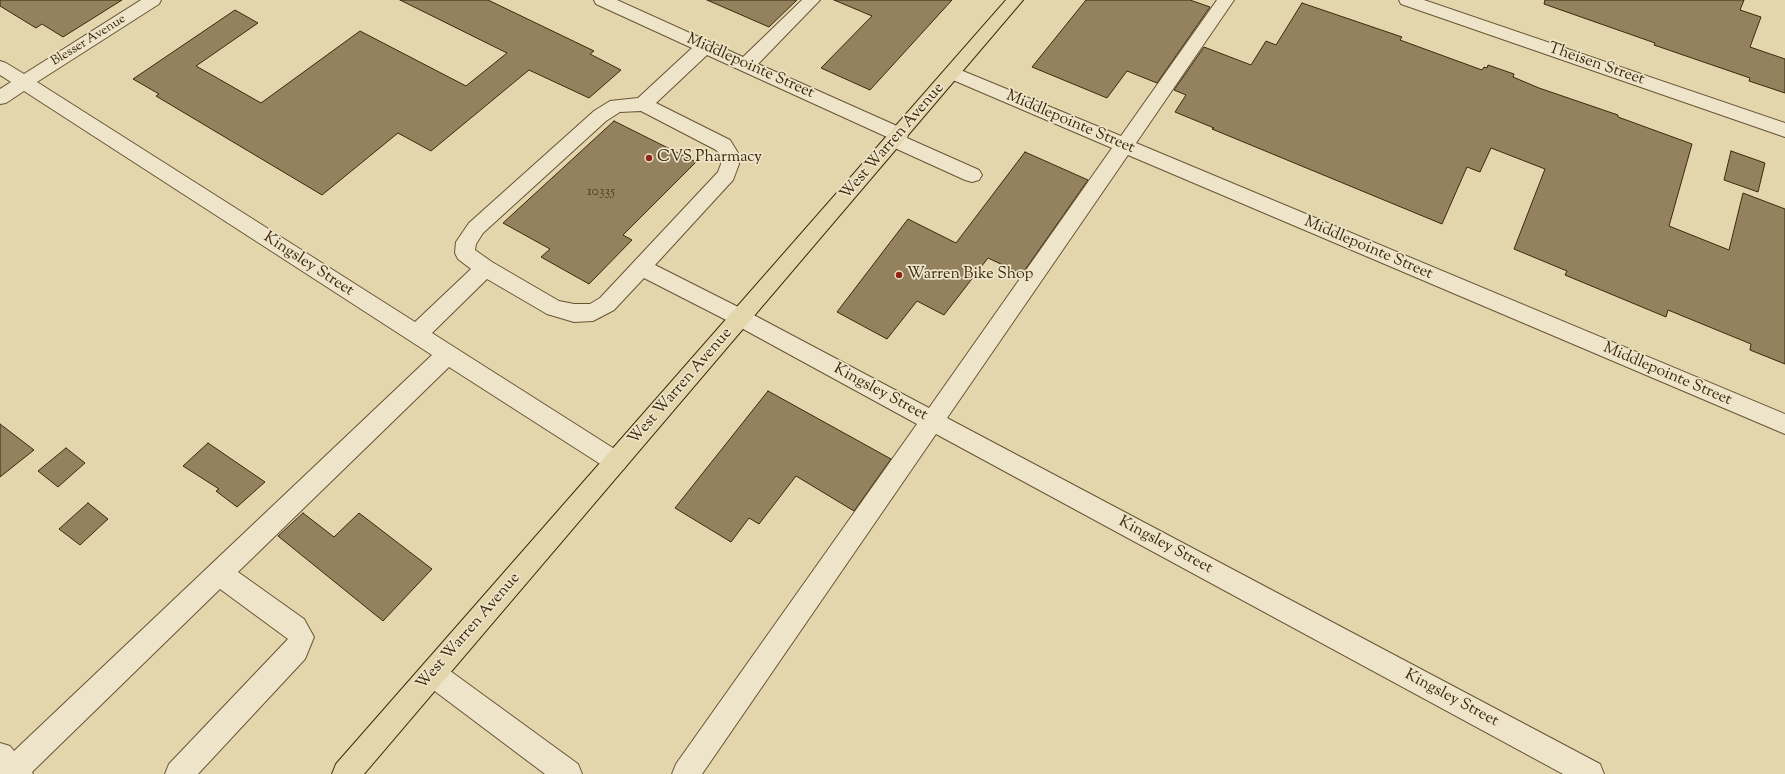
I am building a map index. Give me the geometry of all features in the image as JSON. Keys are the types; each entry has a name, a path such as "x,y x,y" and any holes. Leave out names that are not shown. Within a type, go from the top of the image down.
{"main road":[{"name":"West Warren Avenue","path":"346,774 1015,0"}],"street":[{"name":"Blesser Avenue","path":"0,98 153,0"},
{"name":"Middlepointe Street","path":"602,0 746,65 972,175"},
{"path":"746,65 812,0"},
{"path":"686,774 1226,0"},
{"name":"Theisen Street","path":"1407,0 1785,130"},
{"path":"643,104 704,46"},
{"name":"Kingsley Street","path":"0,67 616,462"},
{"name":"Middlepointe Street","path":"952,73 1785,424"},
{"path":"643,104 723,145 729,153 730,164 726,175 607,304 593,312 574,313 554,308 485,268 465,253 466,242 476,228 600,116 616,106 643,104"},
{"name":"Kingsley Street","path":"641,267 741,318 1590,774"},
{"path":"417,334 485,268"},
{"path":"11,768 219,573 448,354"},
{"path":"179,774 296,650 301,637 296,628 219,573"},
{"path":"433,674 568,774"}],"building":[{"path":"0,0 122,0 63,37 42,24 36,28 0,6"},
{"path":"400,0 488,0 594,51 590,54 621,70 589,98 529,70 431,151 398,133 322,195 156,96 159,94 133,79 235,10 258,23 196,66 261,103 360,31 466,86 507,53"},
{"path":"707,0 797,0 769,27"},
{"path":"834,0 952,0 870,90 821,68 872,16"},
{"path":"1086,0 1190,0 1210,7 1157,83 1127,71 1107,98 1032,67"},
{"path":"1545,0 1744,0 1740,10 1761,17 1750,47 1785,59 1785,93 1749,81 1750,78 1654,45 1655,43 1544,4"},
{"path":"1302,3 1402,37 1400,40 1482,70 1484,67 1487,68 1488,65 1514,74 1513,77 1539,88 1618,115 1618,117 1692,144 1669,226 1729,250 1743,193 1785,209 1785,364 1750,350 1751,344 1668,310 1666,317 1565,275 1567,271 1514,249 1545,169 1491,148 1480,172 1467,167 1442,224 1212,129 1214,128 1175,112 1186,95 1174,90 1204,47 1251,65 1266,41 1276,45"},
{"name":"CVS Pharmacy","path":"614,121 696,162 623,235 632,240 589,284 541,257 550,249 503,223"},
{"path":"1731,151 1765,163 1758,192 1724,180"},
{"path":"1025,152 1088,180 1022,274 988,258 944,315 917,301 887,339 837,312 908,219 956,243"},
{"path":"768,391 891,459 854,511 796,476 759,524 749,518 731,542 675,508"},
{"path":"0,424 34,450 0,477"},
{"path":"208,443 265,482 237,507 216,491 219,489 183,466"},
{"path":"66,448 85,463 58,487 38,471"},
{"path":"88,503 108,519 80,545 59,529"},
{"path":"303,513 334,537 359,513 432,569 383,621 278,536"}],"place":[{"name":"CVS Pharmacy","path":"649,158"},
{"name":"Warren Bike Shop","path":"899,275"}]}
